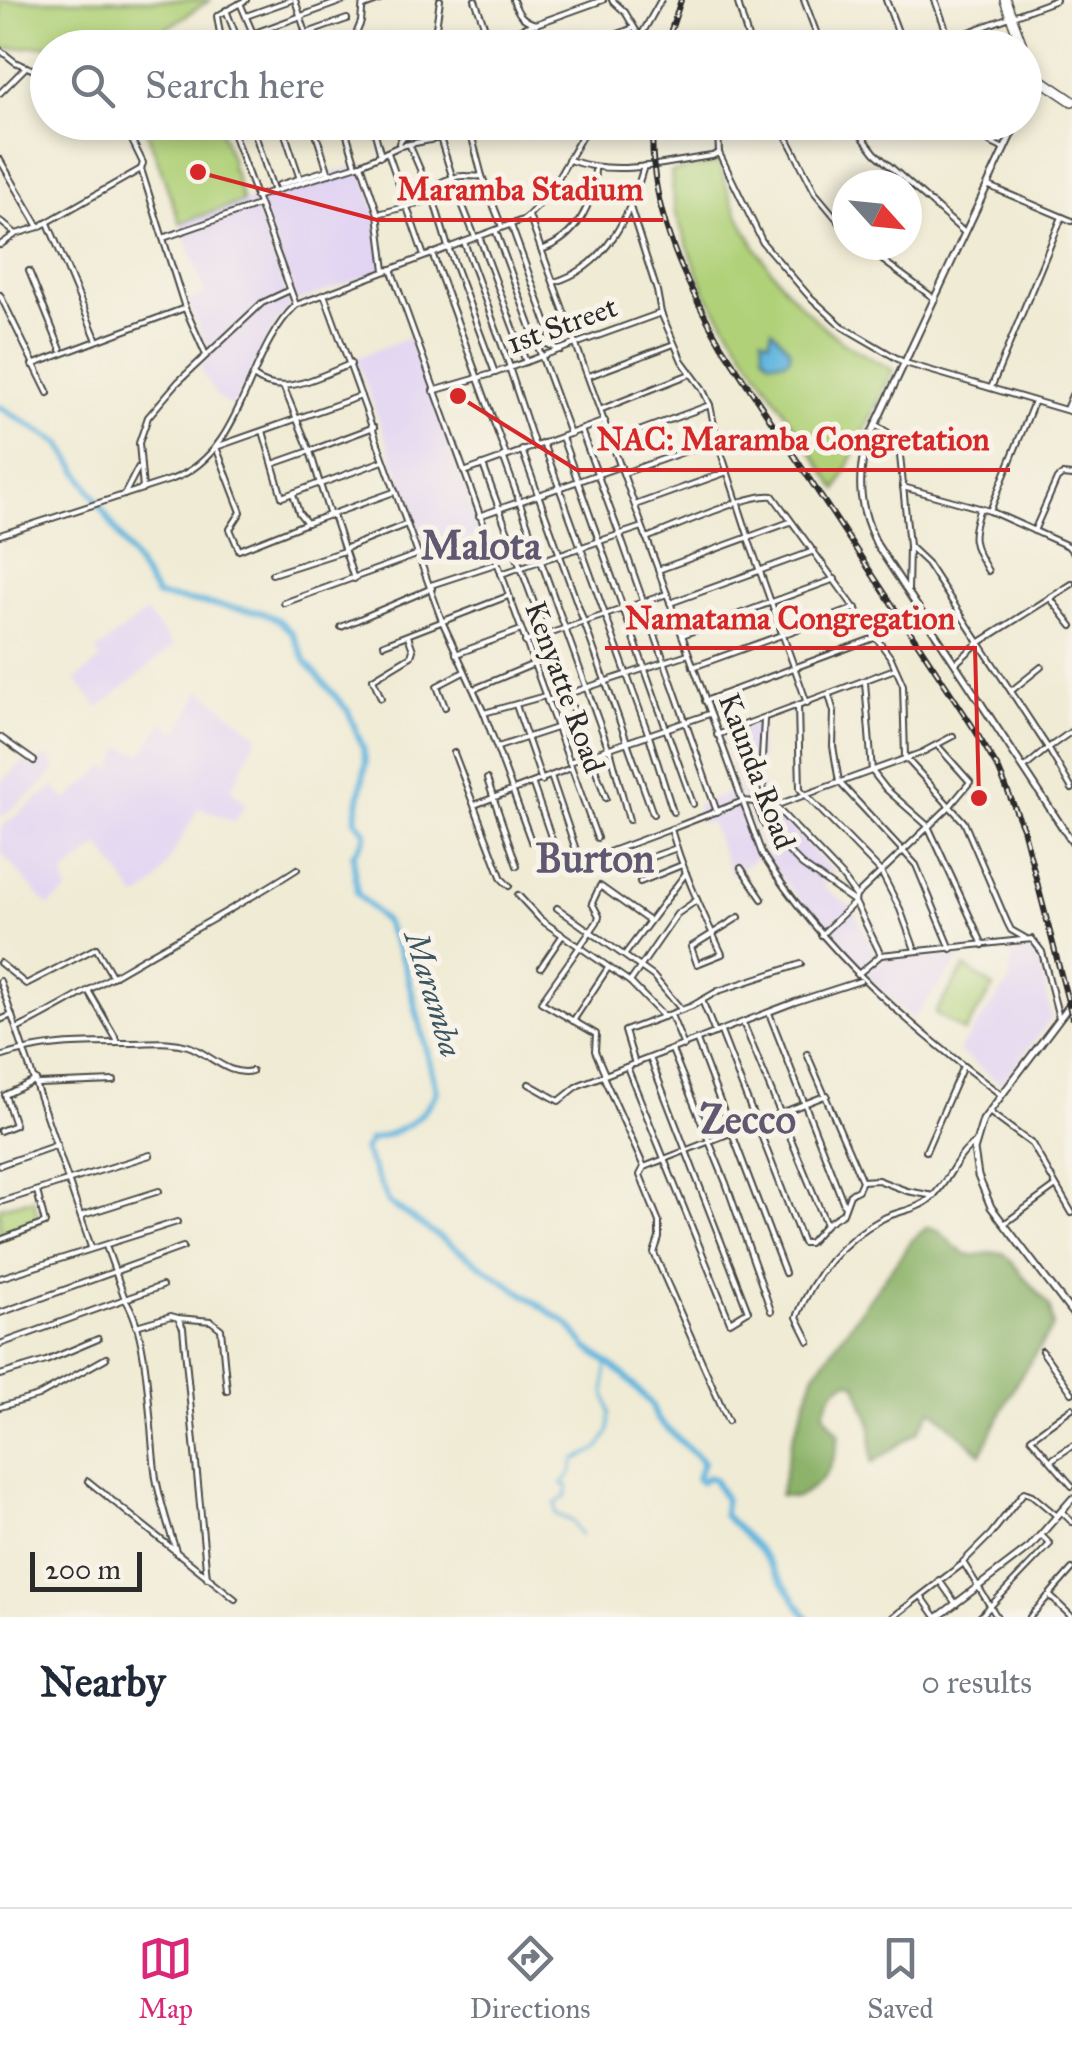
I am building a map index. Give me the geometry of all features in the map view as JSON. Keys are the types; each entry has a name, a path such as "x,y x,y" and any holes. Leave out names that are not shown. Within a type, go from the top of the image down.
{"highway":[{"path":"1005,0 1016,30"},
{"path":"1042,81 1072,101"}],"street":[{"path":"246,16 293,0 305,30"},
{"path":"258,30 344,0"},
{"path":"356,30 364,3 380,0"},
{"path":"436,30 440,0"},
{"path":"475,0 487,30"},
{"path":"513,0 518,13 536,24"},
{"path":"518,30 603,0"},
{"path":"612,0 626,12"},
{"path":"626,0 633,28 628,30"},
{"path":"644,30 661,0"},
{"path":"737,0 746,30"},
{"path":"804,0 815,30"},
{"path":"886,0 897,30"},
{"path":"935,0 946,30"},
{"path":"973,30 1056,0"},
{"path":"220,30 217,16 243,1 251,30"},
{"path":"226,10 234,30"},
{"path":"312,30 347,19"},
{"path":"0,50 30,69"},
{"path":"0,93 26,68"},
{"path":"132,140 143,163 141,169 185,308 206,355"},
{"path":"235,140 296,305"},
{"path":"257,140 274,191"},
{"path":"287,140 300,179"},
{"path":"318,140 329,172"},
{"name":"Kenyatte Road","path":"349,140 378,214 388,270 597,838"},
{"path":"377,140 381,156"},
{"path":"400,146 402,140"},
{"path":"279,186 358,164 400,146 432,140"},
{"path":"441,140 453,179"},
{"path":"473,140 502,228"},
{"path":"395,492 239,550 230,530 240,512 216,447 279,323 296,305 529,216 548,194 580,140"},
{"path":"718,140 719,153 763,243 843,327 905,363 990,390 1069,411 1072,395"},
{"path":"788,140 816,194 832,213"},
{"path":"865,140 965,233"},
{"path":"987,140 1004,148"},
{"path":"1008,140 875,425 861,464 859,495 865,521 1072,842"},
{"path":"410,146 495,372"},
{"path":"388,153 424,256"},
{"path":"569,160 596,170 719,153"},
{"path":"0,160 39,227"},
{"path":"553,283 575,275 602,253 617,234 644,166"},
{"path":"0,246 141,169"},
{"path":"541,250 564,238 578,223 592,197 596,170"},
{"path":"255,197 329,172"},
{"path":"414,202 429,188 453,179 482,176"},
{"path":"986,185 1072,221"},
{"path":"451,196 459,196 526,362"},
{"path":"378,214 433,200"},
{"path":"162,238 258,205"},
{"path":"630,207 661,314 690,374 710,404 717,440 748,538 808,703"},
{"name":"Kaunda Road","path":"529,216 762,854 785,892 857,975 913,1027 1001,1094"},
{"path":"990,390 1062,217"},
{"path":"0,221 16,234"},
{"path":"48,222 96,338"},
{"path":"511,225 549,328 551,346"},
{"path":"496,230 570,434"},
{"path":"464,242 536,446"},
{"path":"432,254 610,749 628,820"},
{"path":"882,260 935,299"},
{"path":"29,271 61,352"},
{"path":"143,489 139,466 142,426 178,382 266,299 290,290"},
{"path":"324,294 442,621 484,713 530,841"},
{"path":"0,295 48,393"},
{"path":"32,364 185,308"},
{"name":"1st Street","path":"434,390 661,314"},
{"path":"537,340 561,350"},
{"path":"588,376 674,344"},
{"path":"252,375 270,387 284,388 351,364"},
{"path":"601,409 690,374"},
{"path":"284,388 354,579"},
{"path":"0,535 184,475 216,447 361,396"},
{"path":"990,512 1034,402"},
{"path":"612,441 710,404"},
{"path":"462,472 605,421"},
{"path":"875,425 898,439 909,546 908,591"},
{"path":"273,464 374,428"},
{"path":"263,430 282,497 384,460"},
{"path":"581,430 717,812"},
{"path":"562,437 693,804"},
{"path":"624,474 717,440"},
{"path":"543,443 673,812"},
{"path":"522,450 653,814"},
{"path":"482,465 606,798"},
{"path":"124,495 139,466"},
{"path":"478,516 621,466"},
{"path":"635,505 727,472"},
{"path":"1034,531 1057,479 1072,476"},
{"path":"903,487 980,508 1071,547"},
{"path":"293,494 307,523"},
{"path":"646,538 767,494 773,496 896,668 905,700 906,757 968,830 1012,930 1038,944 1059,1018"},
{"path":"980,508 972,545 988,571"},
{"path":"658,570 792,522"},
{"path":"272,574 407,524"},
{"path":"501,574 642,527"},
{"path":"909,546 927,564 1072,789"},
{"path":"670,602 814,550"},
{"path":"284,603 418,554"},
{"path":"341,627 431,586 495,564"},
{"path":"682,636 836,579"},
{"path":"956,663 977,644 1072,584"},
{"path":"525,642 667,594"},
{"path":"384,644 508,596"},
{"path":"1050,598 1072,626"},
{"path":"693,667 856,608"},
{"path":"456,654 521,630"},
{"path":"382,698 374,679 411,656 408,636"},
{"path":"704,700 877,637"},
{"path":"484,713 569,694 688,654"},
{"path":"474,689 534,664"},
{"path":"1011,690 1042,666"},
{"path":"717,735 896,668"},
{"path":"445,707 436,686 464,672"},
{"path":"865,682 872,771 886,789 928,826 983,945"},
{"path":"829,695 834,712 838,782 916,865 951,949"},
{"path":"516,705 542,781"},
{"path":"798,706 798,780 804,796 881,872 915,950"},
{"path":"475,804 533,785 590,756 709,714"},
{"path":"764,719 761,778 770,804 841,875 880,955"},
{"path":"497,747 556,728"},
{"path":"1024,768 1072,731"},
{"path":"677,848 618,869 609,852 743,801 770,804 804,796 937,746 953,736"},
{"path":"1,739 34,761"},
{"path":"821,935 970,782 937,746"},
{"path":"454,753 502,880 510,886"},
{"path":"533,785 559,860 572,857 578,854 552,776"},
{"path":"487,779 517,866"},
{"path":"755,801 766,826 802,865 855,899"},
{"path":"671,829 682,865 714,934 722,956 697,964 691,948 714,934 740,917"},
{"path":"640,882 682,865"},
{"path":"741,868 762,899"},
{"path":"16,1029 221,918 297,869"},
{"path":"625,954 686,873"},
{"path":"644,1166 594,1051 596,1034 541,1002 598,918 592,904 600,886 649,920"},
{"path":"518,895 540,920 630,982 668,1016 684,1046"},
{"path":"630,982 677,914 698,900"},
{"path":"558,908 641,966 681,1009"},
{"path":"542,966 562,936"},
{"path":"857,975 880,955 1025,938"},
{"path":"0,964 26,984 96,948 113,978"},
{"path":"635,1064 624,1032 714,993 801,964"},
{"path":"573,1021 608,968"},
{"path":"529,1084 559,1101 572,1088 862,980"},
{"path":"0,981 91,1246"},
{"path":"90,992 118,1042"},
{"path":"702,1000 803,1243 809,1243 826,1224 840,1216 850,1194 858,1190 862,1181 807,1054"},
{"path":"1072,1002 1001,1094 975,1144 978,1176 992,1207 1072,1313"},
{"path":"769,1012 845,1207"},
{"path":"0,1020 12,1016"},
{"path":"744,1023 826,1224"},
{"path":"697,1041 786,1272"},
{"path":"0,1056 23,1049 118,1042 183,1044 233,1070 252,1072"},
{"path":"672,1050 771,1312"},
{"path":"627,1067 730,1322 748,1311 650,1058"},
{"path":"926,1150 963,1066"},
{"path":"0,1131 16,1122 5,1095 37,1082 114,1081"},
{"path":"728,1421 654,1253 660,1226 640,1175 644,1166 662,1157 827,1095"},
{"path":"989,1112 1032,1144 1072,1212"},
{"path":"809,1342 797,1317 834,1254 883,1218 924,1204 934,1196 964,1152 975,1144"},
{"path":"0,1165 57,1145"},
{"path":"0,1202 150,1155"},
{"path":"862,1181 886,1182 934,1196"},
{"path":"1004,1224 1056,1186"},
{"path":"0,1240 45,1223 38,1191"},
{"path":"81,1215 159,1191"},
{"path":"0,1278 91,1246 106,1246 177,1222"},
{"path":"106,1246 136,1326 161,1506 178,1554"},
{"path":"0,1313 183,1248"},
{"path":"0,1344 162,1286"},
{"path":"136,1326 171,1316 212,1321 221,1329 227,1391"},
{"path":"178,1318 207,1578"},
{"path":"0,1375 98,1339"},
{"path":"1042,1351 1072,1393"},
{"path":"0,1405 38,1396 106,1358"},
{"path":"1072,1408 1031,1438 1072,1486"},
{"path":"1049,1461 1072,1446"},
{"path":"88,1482 235,1600"},
{"path":"894,1617 962,1564 1024,1492 1072,1522"},
{"path":"920,1595 937,1617 1041,1535 1072,1499"},
{"path":"980,1617 1050,1544 1041,1535"},
{"path":"962,1564 997,1617"},
{"path":"1030,1617 1072,1571"},
{"path":"940,1580 956,1604"},
{"path":"1050,1595 1072,1617"}],"shaded area":[{"path":"363,164 381,235 383,270 296,302 257,197"},
{"path":"252,199 291,306 278,320 233,407 217,397 200,368 210,354 187,302 205,293 180,223"},
{"path":"409,337 482,536 432,564 356,358"},
{"path":"146,612 173,646 99,708 76,680 101,659 96,651"},
{"path":"201,690 258,735 231,789 246,803 235,822 199,807 157,882 138,899 100,845 64,874 67,892 48,906 0,851 0,828 54,786 67,800 105,767 113,769 122,747 142,754 163,722 177,733"},
{"path":"756,724 760,729 759,766 764,801 834,872 822,886 853,908 877,955 859,970 772,867 743,799 723,735"},
{"path":"46,756 56,769 0,818 0,783 23,761 31,767"},
{"path":"736,790 758,857 731,875 710,821 702,824 696,805"},
{"path":"1012,947 1036,948 1052,1018 1001,1084 958,1051 1010,981"},
{"path":"966,951 912,1020 863,973 886,957"}],"green space":[{"path":"0,0 210,0 164,30 121,30 108,25 104,30 30,30 30,47 2,49"},
{"path":"150,140 224,140 243,202 180,223"},
{"path":"719,163 750,238 780,282 839,339 893,370 837,490 706,294 675,212 671,172"},
{"path":"965,967 994,987 964,1032 935,1013"},
{"path":"33,1199 40,1222 0,1235 0,1207"},
{"path":"926,1228 938,1231 966,1254 1005,1254 1050,1307 1053,1327 1016,1383 981,1454 932,1409 918,1432 872,1463 871,1425 856,1384 848,1381 832,1394 824,1413 839,1434 827,1473 795,1498 780,1495 791,1443 815,1373 913,1239"}],"water":[{"path":"772,329 790,350 790,357 784,361 770,361 763,354 762,337 769,341"}],"waterway":[{"name":"Maramba","path":"0,407 61,444 157,596 260,612 279,620 292,633 306,662 348,711 366,763 355,820 365,831 365,838 353,855 357,893 385,922 405,966 437,1092 417,1118 401,1129 370,1140 364,1150 389,1203 569,1325 586,1347 624,1375 651,1404 657,1419 703,1462 697,1478 700,1482 708,1477 714,1479 725,1499 724,1515 758,1548 807,1617"},
{"path":"581,1535 572,1521 556,1514 555,1504 566,1496 568,1486 562,1484 571,1474 575,1460 598,1449 609,1432 606,1364"}],"railway":[{"path":"671,30 681,0"},
{"path":"653,140 656,181 670,238 721,345 999,770 1023,828 1072,1017"}],"place":[{"name":"Maramba Stadium","path":"198,172"},
{"name":"NAC: Maramba Congretation","path":"458,396"},
{"name":"Namatama Congregation","path":"979,798"}],"district":[{"name":"Malota","path":"481,545"},
{"name":"Burton","path":"595,858"},
{"name":"Zecco","path":"748,1119"}]}
